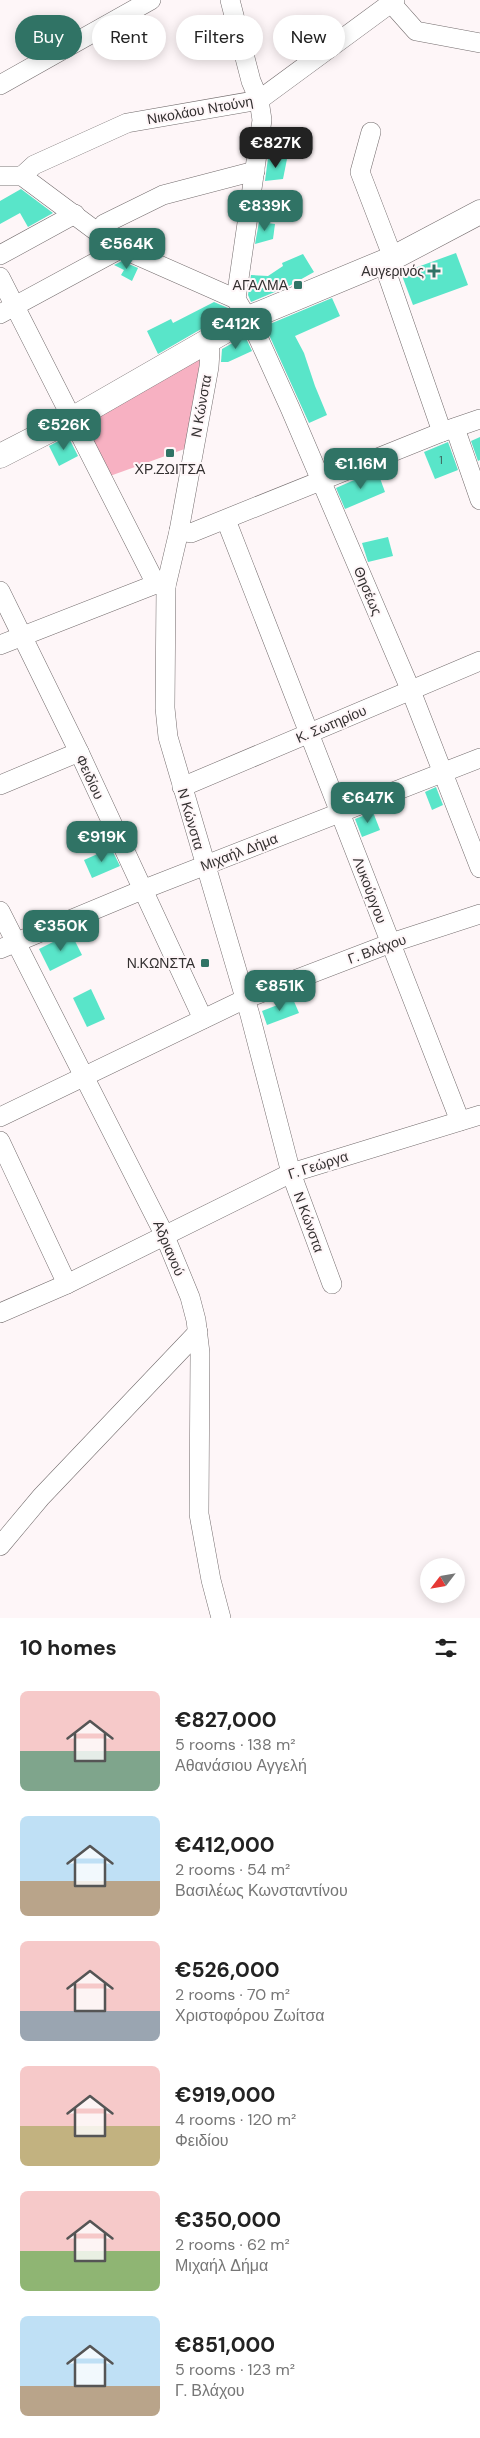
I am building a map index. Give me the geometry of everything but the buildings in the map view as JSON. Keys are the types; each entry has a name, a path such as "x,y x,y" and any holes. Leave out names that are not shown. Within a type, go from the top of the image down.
{"main road":[{"path":"0,456 72,418 205,341 241,309 388,260 479,216"}],"street":[{"path":"0,85 151,0"},
{"path":"0,176 22,176 122,248 241,309 262,120 259,100 251,81 230,0"},
{"path":"393,2 416,30 480,43"},
{"name":"Νικολάου Ντούνη","path":"22,176 34,164 127,122 259,100 393,2"},
{"path":"371,132 360,172 388,260 449,430 480,500"},
{"path":"99,232 104,224 163,195 255,171"},
{"path":"0,255 75,214"},
{"path":"7,310 122,248"},
{"path":"0,277 7,310 72,418 161,585 0,645"},
{"name":"Θησέως","path":"241,309 256,333 411,691 480,868"},
{"name":"Ν Κώνστα","path":"205,341 210,351 208,367 179,531 161,585 164,708 168,737 245,999 291,1173 332,1284"},
{"path":"179,531 190,533 226,520 480,419"},
{"name":"Λυκούργου","path":"226,520 460,1121"},
{"name":"Φειδίου","path":"0,591 79,752 204,1020"},
{"name":"Κ. Σωτηρίου","path":"182,787 480,661"},
{"path":"0,785 79,752"},
{"name":"Μιχαήλ Δήμα","path":"8,946 142,890 480,758"},
{"name":"Αδριανού","path":"0,911 8,946 86,1077 164,1234 190,1297 198,1332 200,1353 199,1514 211,1580 221,1618"},
{"name":"Γ. Βλάχου","path":"0,1116 86,1077 245,999 391,943 480,914"},
{"name":"Γ. Γεώργα","path":"0,1313 67,1284 164,1234 291,1173 480,1115"},
{"path":"0,1141 67,1284"},
{"path":"0,1546 41,1496 198,1332"}],"shaded area":[{"path":"203,354 190,447 110,476 80,419"}],"place":[{"name":"Αυγερινός","path":"434,271"},
{"name":"ΑΓΑΛΜΑ","path":"298,285"},
{"name":"ΧΡ.ΖΩΙΤΣΑ","path":"170,453"},
{"name":"Ν.ΚΩΝΣΤΑ","path":"205,963"}]}
